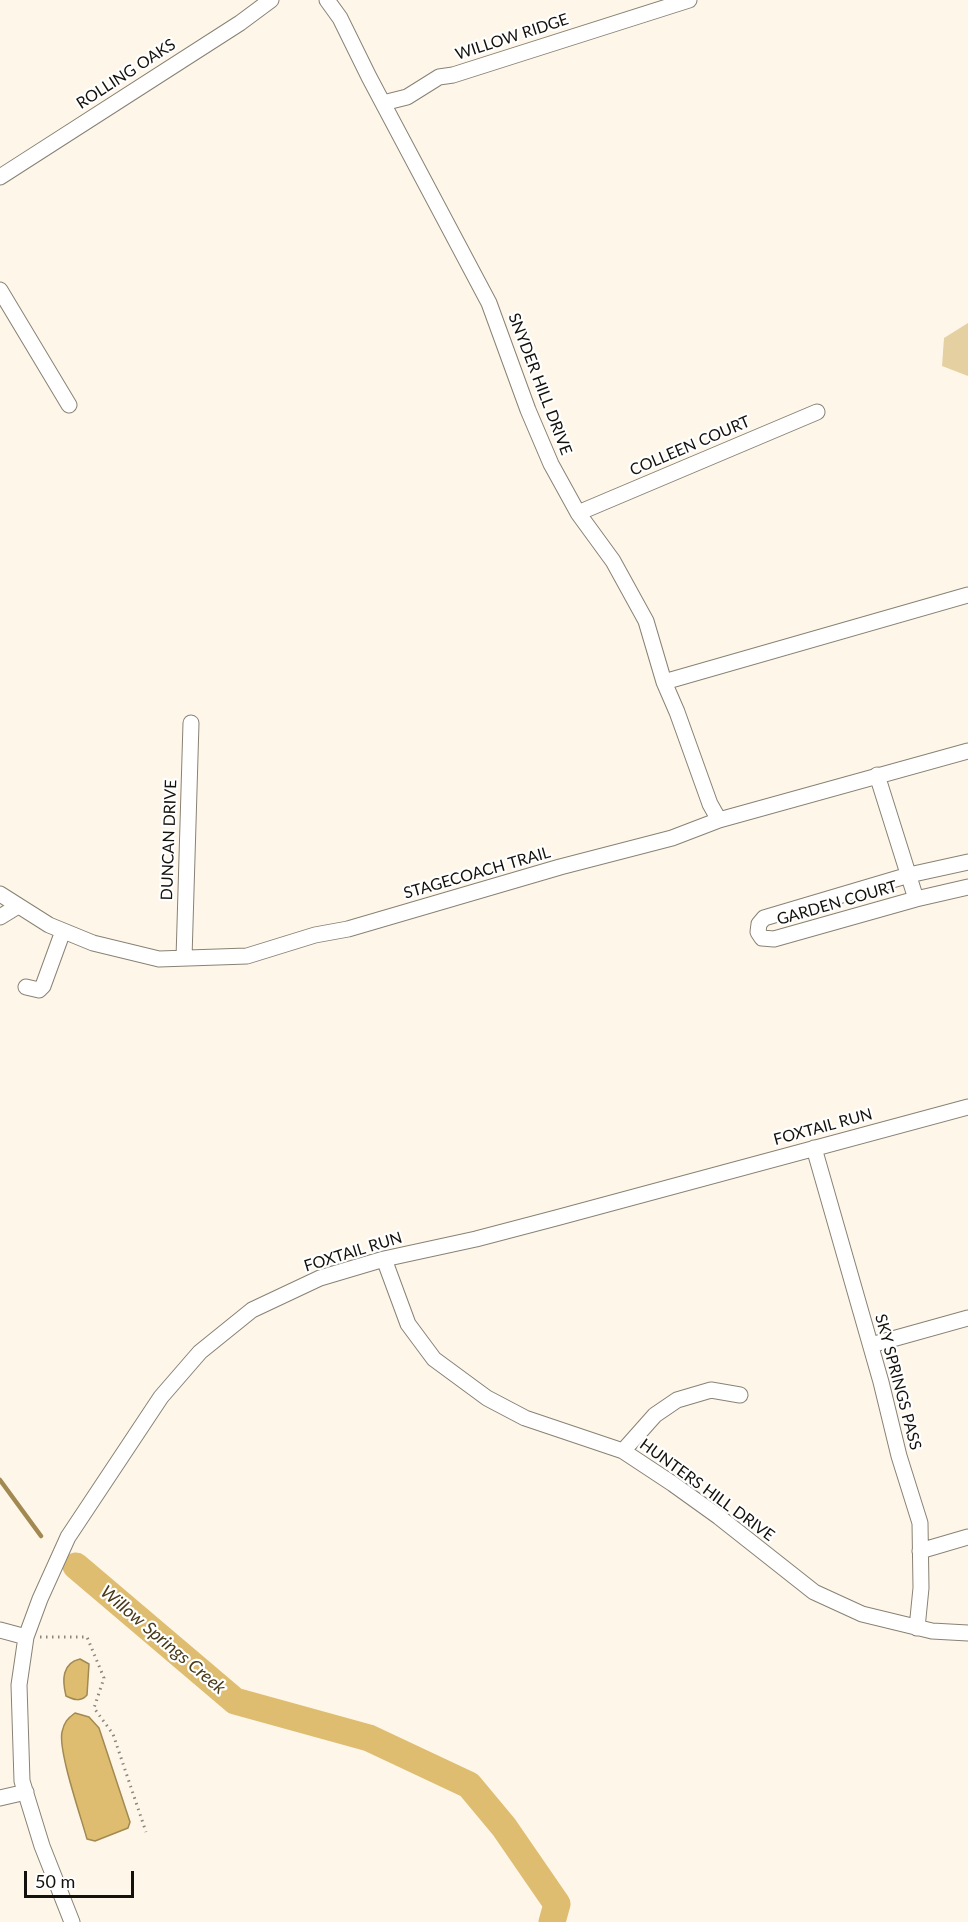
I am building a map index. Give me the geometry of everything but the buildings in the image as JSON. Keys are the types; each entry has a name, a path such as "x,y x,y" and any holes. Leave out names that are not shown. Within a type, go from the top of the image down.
{"street":[{"name":"ROLLING OAKS","path":"0,177 240,23 271,0"},
{"name":"SNYDER HILL DRIVE","path":"327,0 340,18 489,303 528,410 551,464 578,513 613,561 646,621 664,682 710,804 719,820"},
{"name":"WILLOW RIDGE","path":"383,103 407,97 439,77 453,75 689,0"},
{"path":"0,290 69,405"},
{"name":"COLLEEN COURT","path":"578,513 817,412"},
{"path":"664,682 968,595"},
{"name":"DUNCAN DRIVE","path":"184,958 191,723"},
{"name":"STAGECOACH TRAIL","path":"0,894 49,925 93,943 159,959 247,956 315,935 348,929 560,867 672,838 719,820 968,751"},
{"name":"GARDEN COURT","path":"877,776 916,899"},
{"name":"GARDEN COURT","path":"968,862 909,875 764,918 759,924 758,932 762,938 774,939 916,899 968,887"},
{"path":"0,917 18,906"},
{"path":"26,987 39,990 43,986 63,931"},
{"name":"FOXTAIL RUN","path":"72,1922 42,1846 22,1780 18,1685 26,1637 40,1599 68,1537 161,1397 200,1352 252,1310 320,1278 384,1259 476,1239 968,1107"},
{"name":"SKY SPRINGS PASS","path":"814,1148 871,1345 898,1456 920,1523 921,1588 917,1628"},
{"name":"HUNTERS HILL DRIVE","path":"384,1259 408,1324 434,1359 487,1398 525,1418 623,1451 719,1517 814,1592 862,1614 932,1631 968,1633"},
{"path":"871,1345 968,1318"},
{"path":"623,1451 655,1415 677,1400 711,1390 740,1395"},
{"path":"920,1551 968,1537"},
{"path":"0,1630 26,1637"},
{"path":"0,1798 26,1792"}],"path":[{"path":"26,1637 87,1637 104,1678 94,1708 113,1734 146,1832"}],"shaded area":[{"path":"968,323 968,376 942,366 944,338"},
{"path":"80,1659 89,1664 87,1695 77,1700 66,1696 64,1678 70,1664"},
{"path":"75,1713 89,1717 99,1728 130,1822 128,1828 95,1841 87,1839 63,1754 62,1732 67,1721"}],"waterway":[{"name":"Willow Springs Creek","path":"0,1480 41,1536"},
{"name":"Willow Springs Creek","path":"76,1566 235,1701 369,1738 469,1785 504,1827 557,1904 552,1922"}]}
